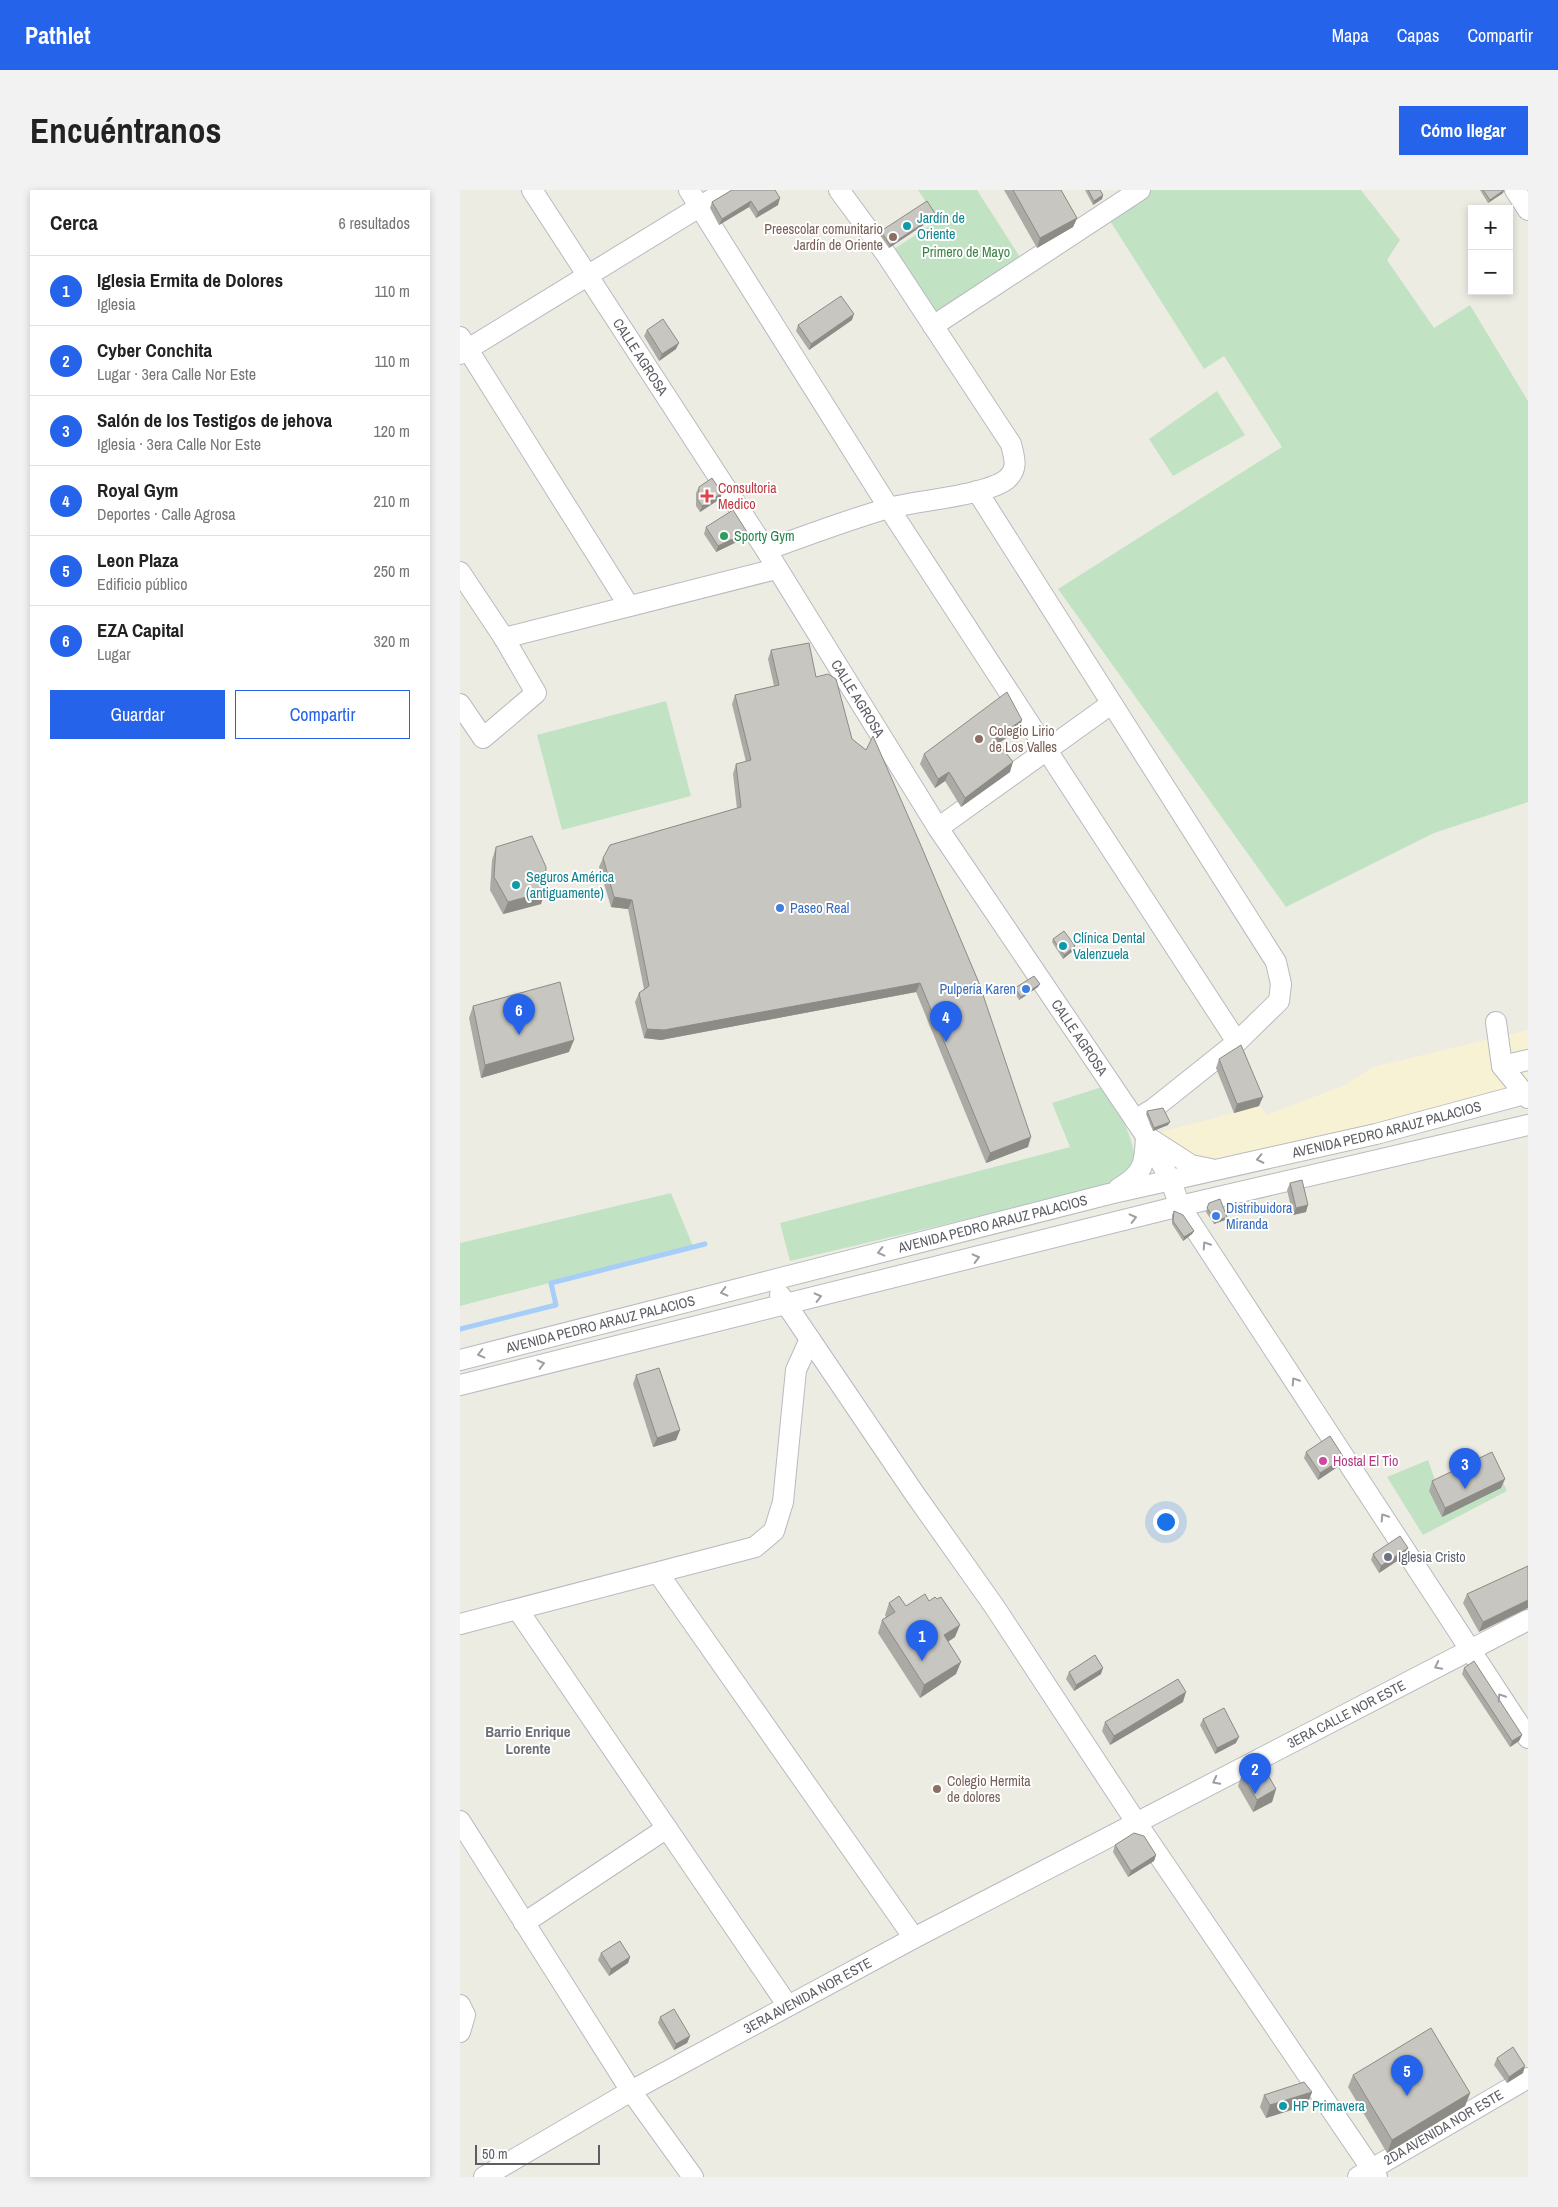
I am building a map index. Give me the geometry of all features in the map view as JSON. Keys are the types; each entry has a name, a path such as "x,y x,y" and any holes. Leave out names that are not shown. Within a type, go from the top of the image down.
{"street":[{"name":"CALLE AGROSA","path":"532,190 766,550 938,828 1146,1136 1170,1179 1180,1206 1528,1738"},
{"path":"689,190 889,508 1048,749 1237,1042"},
{"path":"630,606 462,347 727,190"},
{"path":"766,550 889,508 976,491 1005,480 1012,474 1016,463 1010,444 886,254 839,190"},
{"path":"933,326 1115,197 1140,190"},
{"path":"1516,190 1528,210"},
{"path":"976,491 1276,962 1281,984 1279,1001 1237,1042 1153,1110 1135,1120"},
{"path":"504,638 776,569"},
{"path":"460,572 504,638 536,693 483,738 460,704"},
{"path":"938,828 1111,704"},
{"path":"1496,1022 1502,1066 1527,1095"},
{"path":"1502,1066 1528,1060"},
{"name":"AVENIDA PEDRO ARAUZ PALACIOS","path":"460,1360 1109,1194 1213,1169 1376,1134 1527,1095"},
{"name":"AVENIDA PEDRO ARAUZ PALACIOS","path":"460,1385 1180,1206 1528,1125"},
{"path":"1376,1134 1381,1160"},
{"path":"1109,1194 1136,1178 1142,1168 1146,1136 1191,1165 1213,1169"},
{"path":"770,1280 914,1493 994,1606 1369,2174"},
{"path":"590,1326 597,1350"},
{"path":"460,1624 755,1547 774,1531 783,1502 796,1370 810,1339"},
{"path":"658,1573 914,1938"},
{"path":"518,1610 788,2006"},
{"name":"3ERA CALLE NOR ESTE","path":"1136,1822 1528,1620"},
{"path":"460,1821 631,2091 693,2177"},
{"name":"3ERA AVENIDA NOR ESTE","path":"484,2177 631,2091 914,1938 1136,1822"},
{"path":"524,1923 667,1828"},
{"path":"460,2005 465,2016 460,2032"},
{"name":"2DA AVENIDA NOR ESTE","path":"1369,2174 1528,2078"}],"green space":[{"name":"Primero de Mayo","path":"918,190 977,190 1025,265 933,326 888,253 938,220"},
{"path":"1140,190 1361,190 1400,240 1387,260 1434,328 1470,305 1528,401 1528,802 1434,833 1286,907 1058,589 1282,447 1224,356 1204,369 1105,213"},
{"path":"1217,391 1245,435 1173,476 1149,439"},
{"path":"666,701 691,796 562,830 537,735"},
{"path":"1105,1086 1122,1118 1132,1144 1133,1167 1124,1179 1111,1185 790,1261 780,1223 1070,1147 1052,1103"},
{"path":"671,1193 693,1246 460,1306 460,1243"},
{"path":"1492,1458 1507,1491 1423,1535 1387,1477 1428,1460 1436,1483"}],"sand":[{"path":"1528,1030 1528,1097 1213,1169 1146,1136 1234,1113 1257,1103 1267,1115 1345,1085 1373,1067"}],"building":[{"path":"732,190 775,190 780,198 758,212 751,201 722,219 712,202"},
{"path":"1013,190 1061,190 1077,218 1040,238"},
{"path":"1088,190 1100,190 1103,195 1094,201"},
{"path":"1483,190 1504,190 1490,200"},
{"name":"Jardín de Oriente","path":"927,201 936,215 890,245 881,231"},
{"path":"841,296 854,314 811,344 798,325"},
{"path":"663,319 679,343 662,354 647,330"},
{"name":"Consultoria Medico","path":"712,478 722,493 702,506 698,500 699,487"},
{"name":"Sporty Gym","path":"733,510 747,532 718,546 706,527"},
{"name":"Paseo Real","path":"809,643 816,677 828,674 836,679 852,739 866,750 873,736 979,983 1031,1137 990,1153 920,983 664,1030 647,1029 639,993 649,986 632,900 614,897 603,858 610,845 741,807 736,764 751,760 735,695 779,685 771,650"},
{"path":"1007,692 1022,720 995,739 1013,762 965,798 949,772 938,779 924,754"},
{"name":"Seguros América (antiguamente)","path":"532,836 546,867 545,892 508,902 494,877 496,847"},
{"name":"Clínica Dental Valenzuela","path":"1064,931 1075,946 1064,955 1053,939"},
{"name":"Pulpería Karen","path":"1034,976 1040,984 1021,997 1015,988"},
{"path":"560,982 574,1040 485,1065 473,1006"},
{"path":"1241,1045 1263,1097 1237,1104 1219,1059"},
{"path":"1163,1108 1170,1122 1154,1128 1147,1111"},
{"path":"1302,1180 1308,1205 1296,1208 1290,1183"},
{"name":"Distribuidora Miranda","path":"1220,1199 1227,1217 1216,1221 1207,1208 1209,1203"},
{"path":"1174,1211 1183,1215 1194,1231 1184,1237 1173,1221"},
{"path":"659,1368 680,1430 657,1438 636,1375"},
{"name":"Hostal El Tio","path":"1330,1436 1344,1458 1320,1473 1306,1452"},
{"path":"1492,1452 1505,1479 1445,1508 1432,1481"},
{"path":"1400,1536 1408,1548 1381,1566 1373,1554"},
{"path":"1528,1566 1528,1600 1483,1622 1467,1594"},
{"path":"925,1594 929,1601 935,1597 937,1599 941,1597 960,1625 944,1635 961,1662 924,1685 882,1620 895,1612 889,1603 899,1596 906,1606"},
{"path":"1095,1655 1103,1668 1076,1685 1069,1672"},
{"path":"1474,1661 1522,1735 1512,1741 1464,1668"},
{"path":"1178,1679 1186,1692 1114,1736 1105,1722"},
{"path":"1224,1708 1239,1737 1217,1748 1203,1719"},
{"path":"1261,1763 1276,1789 1257,1800 1242,1774"},
{"path":"1134,1833 1144,1836 1156,1855 1131,1871 1115,1845"},
{"path":"620,1941 630,1957 611,1969 601,1953"},
{"path":"674,2009 690,2036 676,2044 660,2017"},
{"path":"1431,2028 1470,2093 1392,2140 1353,2075"},
{"path":"1513,2047 1525,2066 1509,2077 1497,2058"},
{"path":"1304,2082 1312,2092 1270,2105 1264,2095"}],"waterway":[{"path":"460,1329 556,1305 551,1283 705,1244"}],"place":[{"name":"Jardín de Oriente","path":"907,226"},
{"name":"Preescolar comunitario Jardín de Oriente","path":"893,237"},
{"name":"Consultoria Medico","path":"707,496"},
{"name":"Sporty Gym","path":"724,536"},
{"name":"Colegio Lirio de Los Valles","path":"979,739"},
{"name":"Seguros América (antiguamente)","path":"516,885"},
{"name":"Paseo Real","path":"780,908"},
{"name":"Clínica Dental Valenzuela","path":"1063,946"},
{"name":"Pulpería Karen","path":"1026,989"},
{"name":"EZA Capital","path":"519,1035"},
{"name":"Royal Gym","path":"946,1042"},
{"name":"Distribuidora Miranda","path":"1216,1216"},
{"name":"Hostal El Tio","path":"1323,1461"},
{"name":"Salón de los Testigos de jehova","path":"1465,1489"},
{"name":"Iglesia Cristo","path":"1388,1557"},
{"name":"Iglesia Ermita de Dolores","path":"922,1661"},
{"name":"Colegio Hermita de dolores","path":"937,1789"},
{"name":"Cyber Conchita","path":"1255,1794"},
{"name":"Leon Plaza","path":"1407,2096"},
{"name":"HP Primavera","path":"1283,2106"}],"district":[{"name":"Barrio Enrique Lorente","path":"528,1740"}]}
